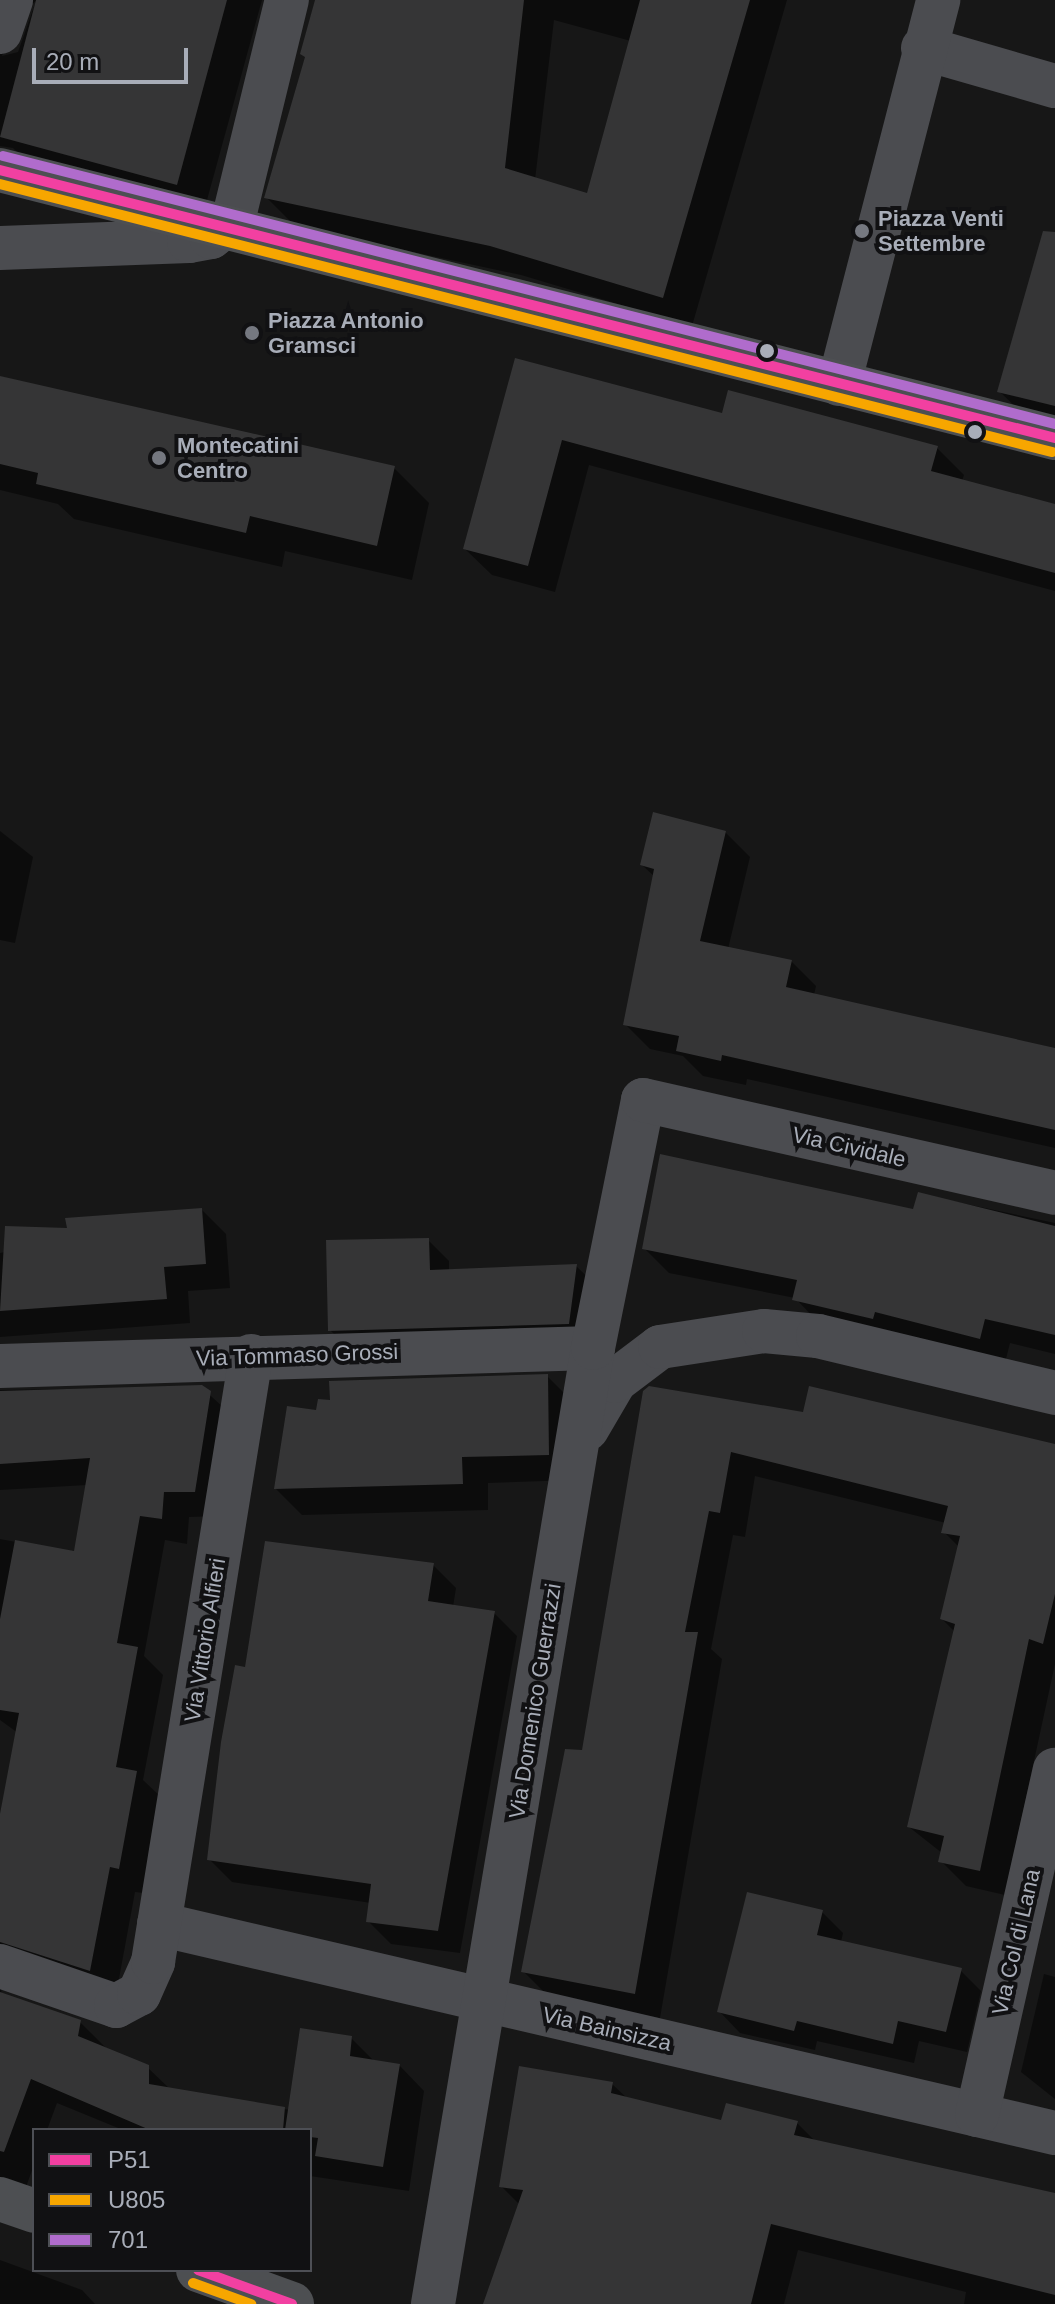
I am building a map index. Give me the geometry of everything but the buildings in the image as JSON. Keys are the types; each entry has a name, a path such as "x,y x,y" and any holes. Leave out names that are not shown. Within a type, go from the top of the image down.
{"main road":[{"path":"0,170 1055,438"},
{"path":"0,2199 32,2210"},
{"path":"204,2272 292,2304"}],"street":[{"path":"0,32 11,0"},
{"path":"0,248 189,241 211,237 228,228 287,0"},
{"path":"839,384 923,48 938,0"},
{"path":"923,48 1055,86"},
{"name":"Via Cividale","path":"643,1100 1055,1193"},
{"name":"Via Domenico Guerrazzi","path":"433,2304 593,1348 643,1100"},
{"path":"577,1444 615,1381 660,1347 764,1331 818,1336 1055,1393"},
{"name":"Via Tommaso Grossi","path":"0,1366 593,1348"},
{"name":"Via Vittorio Alfieri","path":"0,1966 116,2006 139,1994 153,1962 251,1356"},
{"name":"Via Col di Lana","path":"977,2115 1055,1770"},
{"name":"Via Bainsizza","path":"159,1924 1055,2133"}],"transit line":[{"name":"701","path":"3,156 1055,424"},
{"name":"P51","path":"0,170 1055,438"},
{"name":"U805","path":"0,184 1052,452"},
{"name":"P51","path":"204,2272 292,2304"},
{"name":"U805","path":"193,2283 251,2304"}],"place":[{"name":"Piazza Venti Settembre","path":"862,231"},
{"name":"Piazza Antonio Gramsci","path":"252,333"},
{"name":"Montecatini Centro","path":"159,458"}]}
